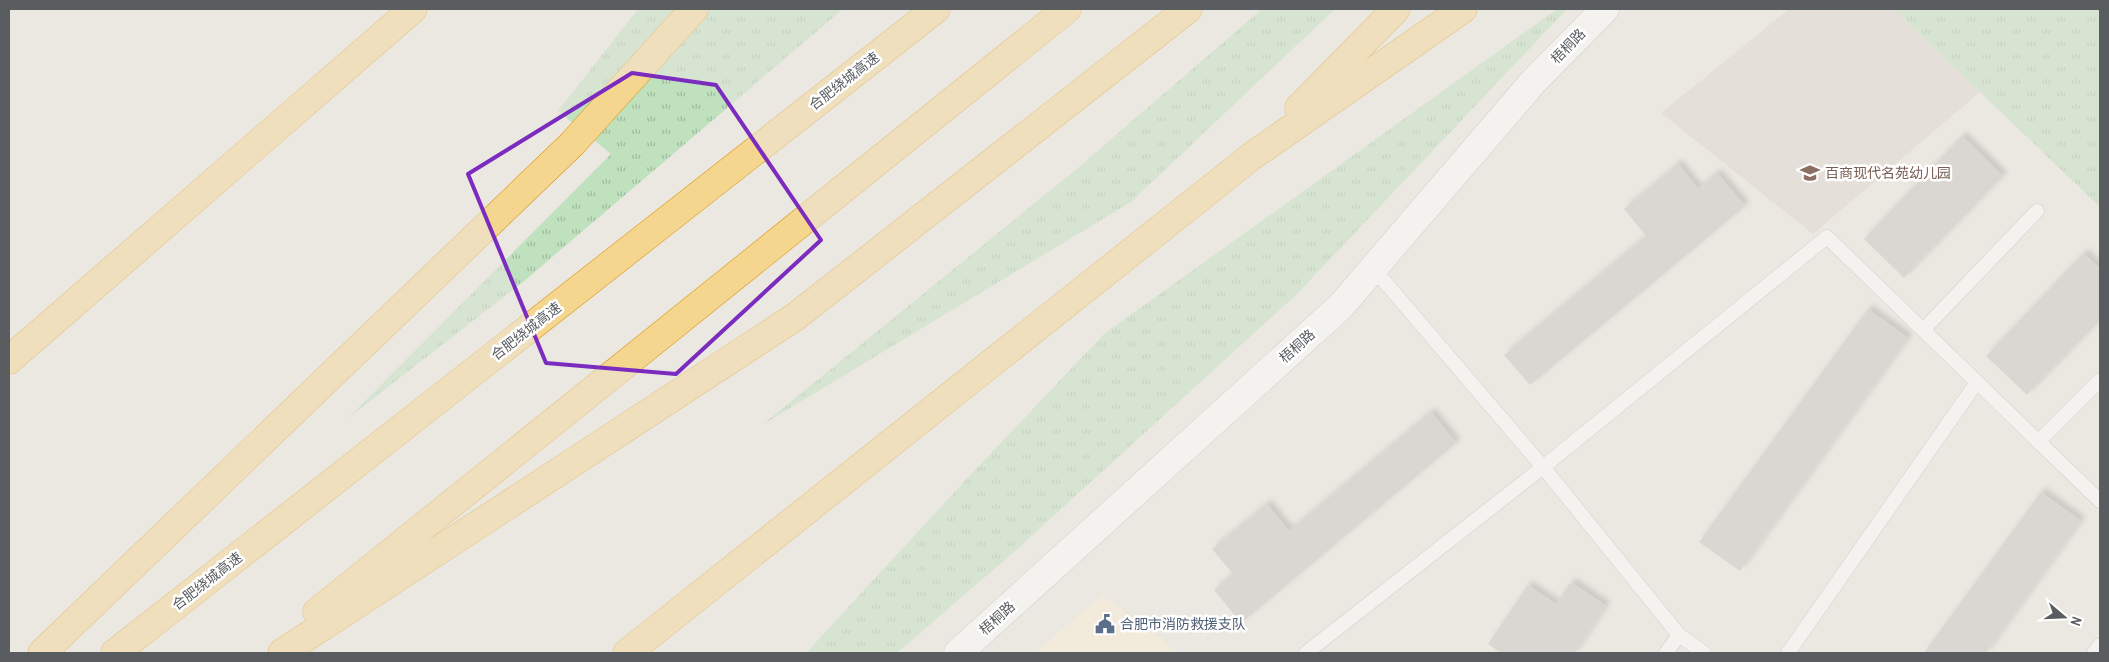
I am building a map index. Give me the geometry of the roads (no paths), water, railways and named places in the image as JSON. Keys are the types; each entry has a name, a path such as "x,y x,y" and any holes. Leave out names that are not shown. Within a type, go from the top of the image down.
{"highway":[{"path":"9,360 413,9"},
{"path":"42,653 572,144 694,9"},
{"name":"合肥绕城高速","path":"115,653 936,9"},
{"path":"265,653 1067,9"},
{"path":"282,653 795,317 1188,9"},
{"path":"1252,156 1396,9"},
{"path":"627,653 1252,156 1463,9"}],"street":[{"name":"梧桐路","path":"958,653 1341,306 1533,82 1605,9"}],"lane":[{"path":"1923,330 2038,211"},
{"path":"1306,653 1543,467 1827,237 2100,501"},
{"path":"1373,268 1543,467 1679,635 1704,653"},
{"path":"2038,442 2100,380"},
{"path":"1788,653 1977,382"},
{"path":"1666,653 1679,635"},
{"path":"2094,653 2100,645"}],"place":[{"name":"百商现代名苑幼儿园","path":"1810,173"},
{"name":"合肥市消防救援支队","path":"1105,624"}]}
